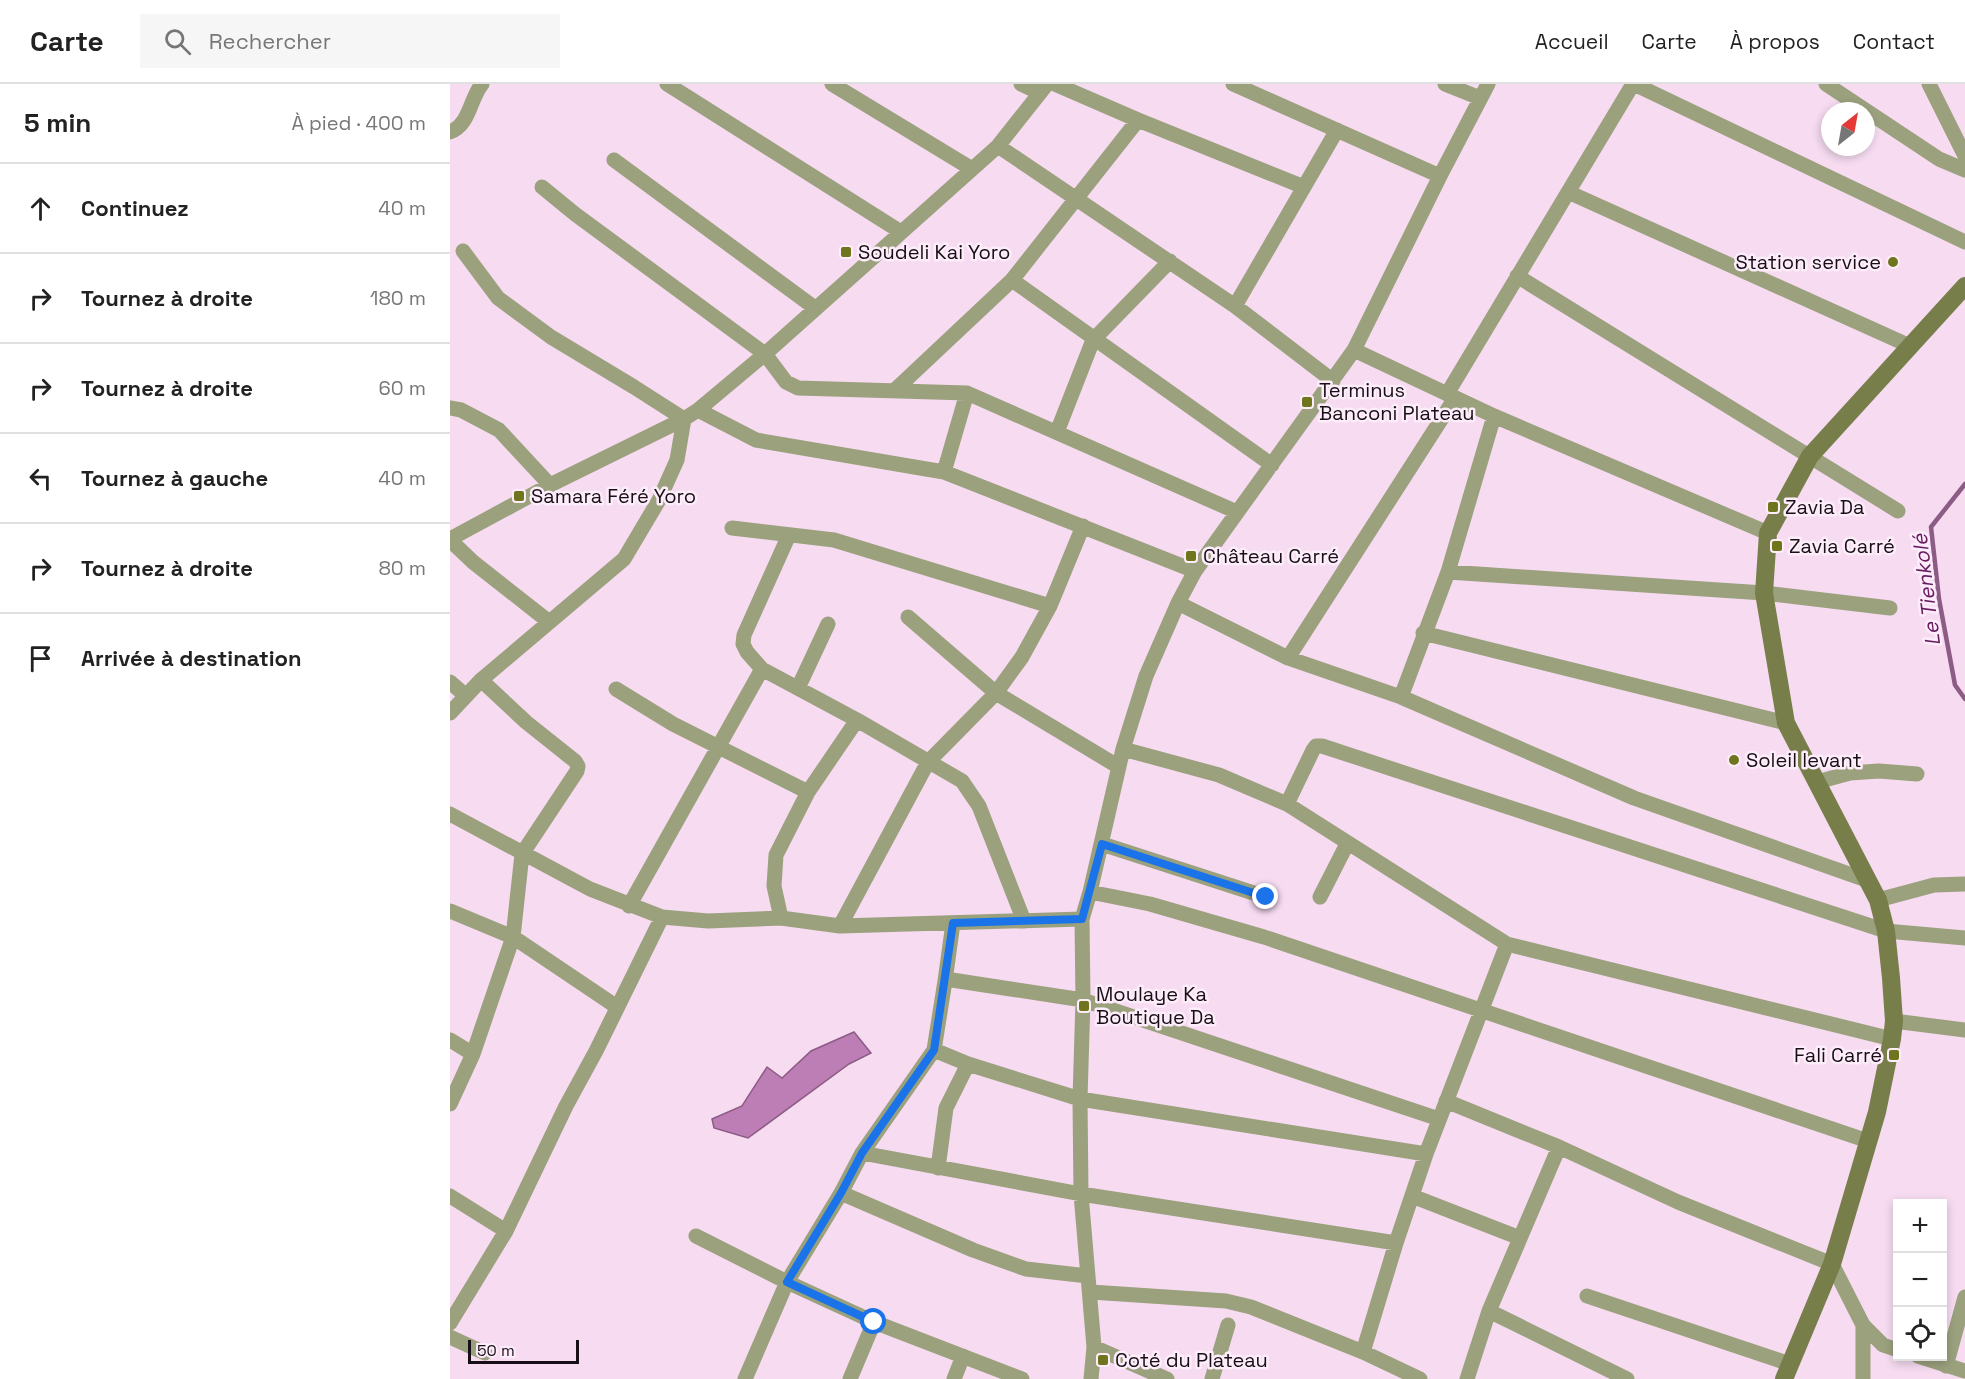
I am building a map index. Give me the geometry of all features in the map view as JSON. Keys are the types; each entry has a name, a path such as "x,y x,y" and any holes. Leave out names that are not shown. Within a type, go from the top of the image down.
{"main road":[{"path":"1787,1371 1832,1264 1877,1112 1894,1021 1886,931 1878,900 1785,723 1764,593 1768,533 1810,456 1965,286"}],"street":[{"path":"666,84 901,232"},
{"path":"832,84 972,169"},
{"path":"548,621 473,562 450,540 550,485 698,410 765,354 998,146 1043,88 1021,84"},
{"path":"1055,84 1304,187"},
{"path":"1233,84 1440,176"},
{"path":"1445,84 1480,98"},
{"path":"1090,1379 1094,1347 1091,1292 1080,1194 1082,919 1102,844 1123,749 1146,676 1178,603 1195,571 1354,350 1488,84"},
{"path":"1288,658 1451,396 1517,276 1633,84 1965,242"},
{"path":"1826,84 1939,159 1965,171"},
{"path":"1929,84 1965,156"},
{"path":"450,132 455,130 468,115 477,86"},
{"path":"895,390 1012,280 1138,120"},
{"path":"1235,306 1337,130"},
{"path":"998,146 1235,306 1333,381"},
{"path":"614,160 815,308"},
{"path":"542,186 575,214 765,354 786,382 798,388 967,393 1237,512"},
{"path":"1568,192 1910,346"},
{"path":"463,251 498,298 550,337 684,419"},
{"path":"1057,432 1093,340 1170,261"},
{"path":"1517,276 1898,511"},
{"path":"1012,280 1093,340 1272,465"},
{"path":"1354,350 1494,416 1768,533"},
{"path":"944,472 967,393"},
{"path":"698,410 756,440 944,472 1195,571"},
{"path":"454,412 499,430 550,485"},
{"path":"1401,697 1448,572 1494,416"},
{"path":"450,712 548,621 556,618 624,559 659,500 677,460 684,419"},
{"path":"840,926 928,762 996,693 1022,657 1050,606 1083,526"},
{"path":"732,528 834,540 1050,606"},
{"path":"789,535 744,634 743,644 747,652 762,669 857,720 962,782 979,806 1024,921"},
{"path":"1448,572 1764,593 1890,608"},
{"path":"1178,603 1288,658 1401,697 1634,798 1869,881"},
{"path":"908,617 996,693 1119,767"},
{"path":"798,688 828,624"},
{"path":"1424,633 1785,723"},
{"path":"629,906 762,669"},
{"path":"450,681 466,696"},
{"path":"450,1104 473,1054 513,937 522,854 577,771 578,766 481,681"},
{"path":"616,690 672,724 808,792"},
{"path":"781,918 774,886 776,855 808,792 857,720"},
{"path":"1287,804 1312,750 1316,746 1322,746 1886,931 1965,938"},
{"path":"1123,749 1219,775 1287,804 1507,944 1892,1039"},
{"path":"1817,782 1850,773 1879,771 1917,774"},
{"path":"450,814 590,889 662,917 708,921 781,918 840,926 1082,919"},
{"path":"1102,844 1266,897"},
{"path":"1320,897 1347,844"},
{"path":"1878,900 1934,885 1965,884"},
{"path":"1090,892 1150,904 1264,937 1868,1141"},
{"path":"450,911 513,937 617,1007"},
{"path":"450,1323 507,1231 566,1106 662,917"},
{"path":"745,1379 787,1282 841,1193 862,1153 934,1050 953,923"},
{"path":"1363,1352 1395,1244 1426,1154 1507,944"},
{"path":"945,981 952,980 1083,999 1439,1119"},
{"path":"1894,1021 1965,1029"},
{"path":"450,1040 473,1054"},
{"path":"934,1050 968,1064 1080,1099 1426,1154"},
{"path":"938,1168 946,1108 968,1064"},
{"path":"1446,1101 1559,1147 1678,1202 1832,1264 1863,1325 1883,1345 1893,1348"},
{"path":"1467,1379 1489,1311 1559,1147"},
{"path":"862,1153 1080,1194 1395,1244"},
{"path":"841,1193 973,1250 1026,1269 1088,1276"},
{"path":"450,1196 507,1231"},
{"path":"1412,1196 1520,1238"},
{"path":"696,1236 787,1282 874,1322 1022,1379"},
{"path":"1091,1292 1226,1301 1251,1307 1363,1352 1420,1379"},
{"path":"1587,1296 1787,1371"},
{"path":"1946,1366 1965,1297"},
{"path":"1489,1311 1627,1379"},
{"path":"850,1379 874,1322"},
{"path":"1212,1379 1228,1325"},
{"path":"1863,1325 1863,1379"},
{"path":"450,1337 485,1353"},
{"path":"1094,1347 1167,1379"},
{"path":"954,1379 963,1356"},
{"path":"1932,1361 1965,1371"}],"shaded area":[{"path":"854,1032 871,1053 849,1064 748,1138 714,1128 712,1119 742,1106 767,1067 782,1078 811,1051"}],"waterway":[{"name":"Le Tienkolé","path":"1965,484 1931,527 1939,599 1955,685 1965,699"}],"place":[{"name":"Soudeli Kai Yoro","path":"846,252"},
{"name":"Station service","path":"1893,262"},
{"name":"Terminus Banconi Plateau","path":"1307,402"},
{"name":"Samara Féré Yoro","path":"519,496"},
{"name":"Zavia Da","path":"1773,507"},
{"name":"Zavia Carré","path":"1777,546"},
{"name":"Château Carré","path":"1191,556"},
{"name":"Soleil levant","path":"1734,760"},
{"name":"Moulaye Ka Boutique Da","path":"1084,1006"},
{"name":"Fali Carré","path":"1894,1055"},
{"name":"Coté du Plateau","path":"1103,1360"}],"route":[{"path":"874,1322 787,1282 841,1193 862,1153 934,1050 953,923 1082,919 1102,844 1266,897"}]}
